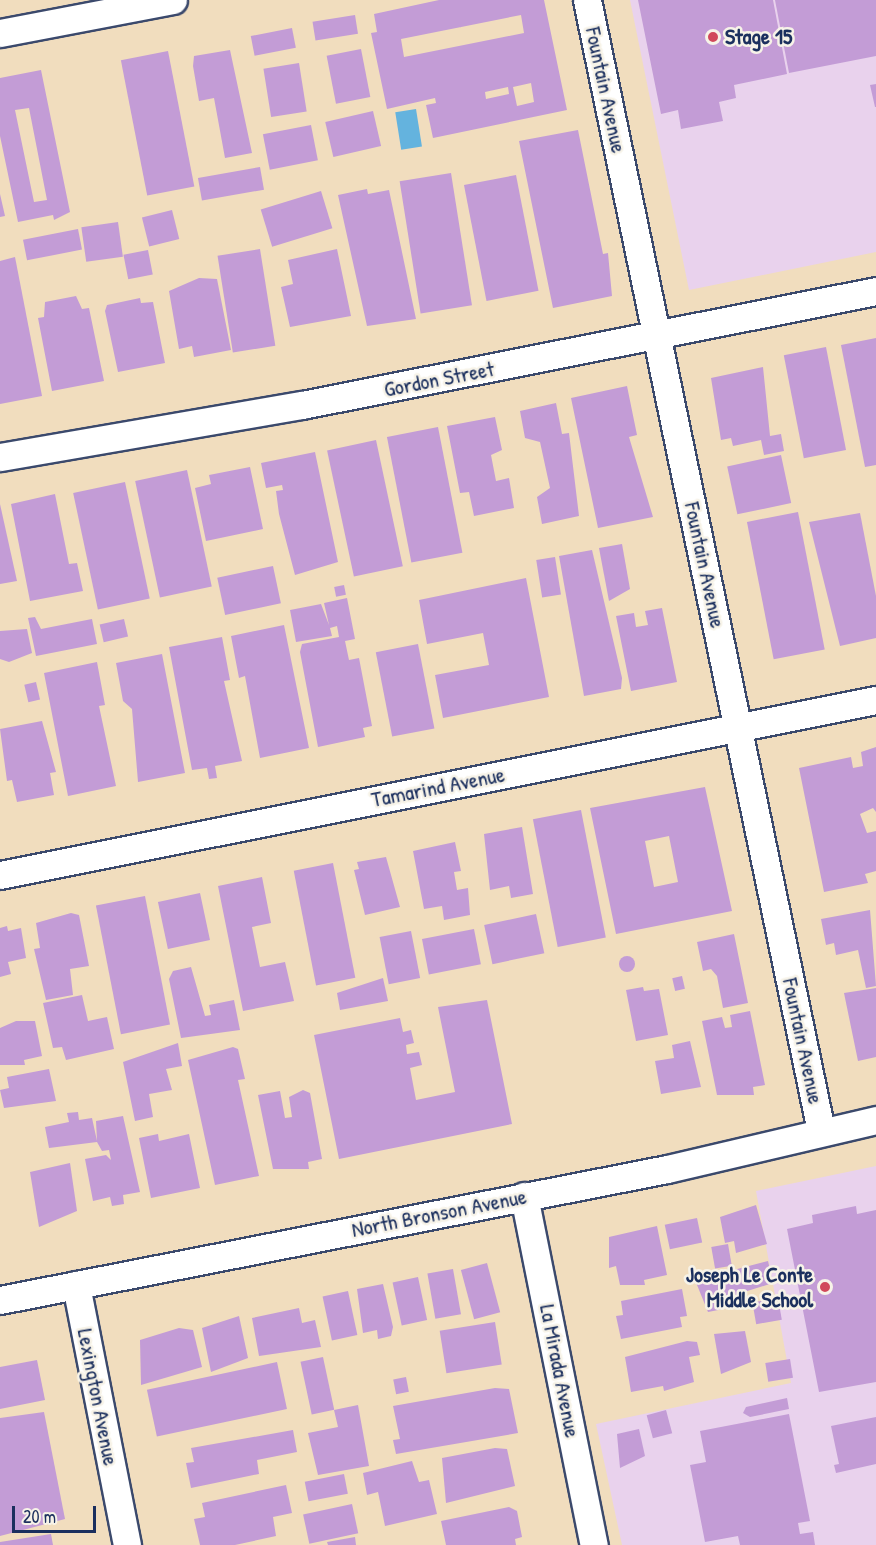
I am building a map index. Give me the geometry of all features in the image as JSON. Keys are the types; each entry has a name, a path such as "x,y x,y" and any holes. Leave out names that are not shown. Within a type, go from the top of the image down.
{"street":[{"path":"0,33 173,0"},
{"name":"Fountain Avenue","path":"588,0 821,1131"},
{"name":"Gordon Street","path":"0,457 657,336 876,291"},
{"name":"Tamarind Avenue","path":"0,874 876,700"},
{"name":"North Bronson Avenue","path":"0,1300 668,1169 821,1131 876,1120"},
{"name":"La Mirada Avenue","path":"525,1196 594,1545"},
{"name":"Lexington Avenue","path":"76,1285 127,1545"}],"shaded area":[{"path":"630,0 876,0 876,252 689,290"},
{"name":"Joseph Le Conte Middle School","path":"876,1166 876,1545 622,1545 596,1424 791,1383 756,1191"}],"water":[{"path":"416,109 422,147 401,150 395,112"}],"building":[{"path":"439,0 544,0 567,110 433,138 426,105 436,103 435,98 387,109 371,33 377,32 374,14","holes":["521,15 524,33 404,57 401,39","531,83 534,102 517,106 513,87","508,87 509,94 486,99 485,92"]},
{"name":"Stage 15","path":"638,0 773,0 787,74 734,85 736,98 719,102 723,121 681,129 678,110 661,114"},
{"path":"775,0 876,0 876,56 789,73"},
{"path":"355,15 358,34 316,40 313,22"},
{"path":"292,28 296,48 255,56 251,36"},
{"path":"361,49 370,97 336,104 327,56"},
{"path":"230,50 252,153 225,158 214,98 199,101 193,66 194,56"},
{"path":"168,51 194,186 147,196 121,60"},
{"path":"299,63 307,111 271,117 263,69"},
{"path":"41,70 70,212 54,220 53,215 18,222 0,136 0,78","holes":["29,108 47,200 34,202 15,110"]},
{"path":"876,84 876,107 875,107 870,85"},
{"path":"373,111 381,146 333,157 325,122"},
{"path":"311,125 318,160 270,170 263,134"},
{"path":"578,130 603,254 608,253 612,296 553,308 519,141"},
{"path":"260,167 264,190 202,201 198,178"},
{"path":"451,173 472,305 421,313 400,181"},
{"path":"516,175 539,291 486,301 464,185"},
{"path":"367,189 368,194 389,190 416,319 367,326 338,195"},
{"path":"321,191 332,228 272,247 261,209"},
{"path":"0,194 5,216 0,217"},
{"path":"172,210 179,239 149,247 142,217"},
{"path":"118,222 123,257 86,262 81,227"},
{"path":"78,229 82,250 27,260 23,240"},
{"path":"260,249 275,346 233,353 218,256"},
{"path":"337,249 351,316 290,327 281,287 293,284 288,260"},
{"path":"148,250 153,275 128,279 123,255"},
{"path":"15,257 42,396 0,404 0,261"},
{"path":"199,278 217,279 231,350 194,357 192,346 179,349 169,291"},
{"path":"76,296 82,309 89,308 104,381 52,391 38,318 44,317 45,302"},
{"path":"140,298 141,303 153,302 165,363 118,372 105,311 107,305"},
{"path":"876,338 876,465 865,467 841,345"},
{"path":"826,347 846,450 804,458 784,355"},
{"path":"763,367 770,436 781,434 784,451 764,455 761,440 733,446 731,438 721,440 711,378"},
{"path":"627,386 637,435 629,437 653,517 598,528 571,398"},
{"path":"556,403 562,434 569,433 579,516 542,524 537,497 550,488 540,442 525,438 520,411"},
{"path":"495,417 502,450 491,455 496,481 509,478 514,508 474,516 469,492 460,493 447,426"},
{"path":"438,427 462,553 411,563 387,437"},
{"path":"376,440 403,566 354,577 327,450"},
{"path":"315,452 338,562 295,575 279,514 276,491 283,490 282,485 266,488 261,463"},
{"path":"781,455 791,503 737,514 727,466"},
{"path":"250,467 263,529 206,541 195,488 211,484 209,475"},
{"path":"187,470 212,586 160,597 135,481"},
{"path":"125,482 150,598 98,609 73,493"},
{"path":"55,494 69,564 77,563 83,591 30,601 11,504"},
{"path":"0,504 17,581 0,584"},
{"path":"798,512 825,649 774,659 747,522"},
{"path":"860,513 876,596 876,638 840,646 809,522"},
{"path":"622,544 630,589 609,601 599,548"},
{"path":"592,550 622,678 621,689 584,696 559,556"},
{"path":"555,557 561,595 542,598 536,560"},
{"path":"273,566 281,603 225,615 217,578"},
{"path":"526,578 549,697 443,718 435,675 489,665 483,633 427,644 419,600"},
{"path":"344,585 346,595 336,597 334,587"},
{"path":"347,598 355,639 345,641 349,660 359,658 372,726 363,728 365,737 318,747 300,652 302,644 339,637 337,626 330,628 332,636 296,642 290,610 321,604 329,625 324,603"},
{"path":"662,608 677,682 631,691 616,616 634,613 636,627 648,625 645,611"},
{"path":"35,617 41,629 92,619 97,644 36,656 28,618"},
{"path":"124,619 128,637 104,642 100,625"},
{"path":"284,625 309,748 260,758 245,676 239,678 231,636"},
{"path":"27,629 32,653 9,662 0,659 0,631"},
{"path":"222,637 230,680 224,681 242,761 215,766 217,778 209,779 207,768 192,770 169,647"},
{"path":"418,644 434,728 392,737 376,652"},
{"path":"162,654 185,773 138,782 132,709 123,701 116,663"},
{"path":"97,662 105,705 99,706 116,786 68,796 44,673"},
{"path":"36,682 40,700 28,702 24,685"},
{"path":"42,721 56,772 50,773 54,795 17,802 12,780 7,781 0,729"},
{"path":"876,747 876,812 873,808 860,814 867,833 876,831 876,871 865,874 868,883 824,892 799,768 851,757 853,768 863,766 861,752"},
{"path":"705,787 732,911 616,934 590,808","holes":["669,836 678,882 654,887 645,841"]},
{"path":"581,810 606,938 558,947 533,819"},
{"path":"522,827 533,894 511,898 509,886 490,890 484,834"},
{"path":"455,842 461,871 454,872 457,890 468,888 470,915 444,920 442,906 424,909 413,851"},
{"path":"386,857 400,907 365,915 354,870 359,869 357,862"},
{"path":"333,863 355,978 316,985 294,871"},
{"path":"262,877 271,923 252,927 260,967 285,962 294,1001 243,1011 218,886"},
{"path":"200,893 210,940 168,949 158,902"},
{"path":"145,896 170,1025 121,1034 96,906"},
{"path":"870,910 876,986 866,988 858,950 836,955 834,943 826,945 821,919"},
{"path":"71,913 79,915 89,966 70,969 73,995 46,1000 34,949 40,948 36,923"},
{"path":"536,914 544,953 492,964 484,925"},
{"path":"7,926 8,931 21,928 26,958 8,962 11,974 0,977 0,928"},
{"path":"474,929 481,964 429,974 422,939"},
{"path":"411,931 420,978 389,984 380,937"},
{"path":"734,934 748,1003 723,1008 717,976 711,969 703,971 697,942"},
{"path":"627,956 635,964 627,972 619,964"},
{"path":"191,967 205,1016 211,1015 209,1005 234,1000 240,1030 181,1038 169,979 173,971"},
{"path":"682,976 685,989 675,991 672,978"},
{"path":"383,978 388,1001 340,1010 337,993"},
{"path":"643,987 644,991 659,989 668,1035 636,1041 626,990"},
{"path":"876,988 876,1057 858,1061 844,993"},
{"path":"82,995 88,1021 107,1017 114,1049 66,1060 62,1047 53,1048 43,1003"},
{"path":"487,1000 512,1124 339,1159 314,1035 400,1018 403,1032 411,1030 414,1043 406,1045 407,1054 419,1052 422,1065 410,1068 416,1100 455,1092 438,1007"},
{"path":"750,1011 765,1085 753,1087 754,1095 717,1095 702,1021 722,1017 725,1028 732,1027 730,1015"},
{"path":"16,1021 35,1021 42,1056 24,1060 25,1065 0,1065 0,1028"},
{"path":"690,1041 701,1087 661,1094 655,1061 674,1058 672,1045"},
{"path":"178,1043 182,1066 166,1069 172,1090 149,1094 153,1117 135,1121 123,1062"},
{"path":"233,1047 238,1049 245,1079 238,1080 259,1176 215,1185 188,1060"},
{"path":"49,1069 56,1101 4,1108 0,1090 9,1088 7,1077"},
{"path":"303,1090 310,1093 322,1159 308,1162 309,1169 273,1169 258,1095 280,1091 285,1118 292,1117 289,1097"},
{"path":"78,1112 79,1120 92,1118 97,1141 96,1121 123,1116 140,1192 123,1195 124,1204 112,1206 110,1197 93,1201 85,1159 106,1155 111,1160 109,1150 102,1151 97,1142 49,1148 45,1127 69,1122 67,1113"},
{"path":"158,1134 159,1141 189,1134 200,1188 151,1198 139,1138"},
{"path":"70,1163 77,1211 39,1227 30,1172"},
{"path":"756,1205 767,1244 736,1253 734,1241 725,1243 720,1217"},
{"path":"856,1206 857,1214 876,1210 876,1382 819,1392 787,1229 813,1223 812,1215"},
{"path":"697,1218 702,1242 670,1249 665,1225"},
{"path":"657,1226 667,1275 644,1280 645,1285 620,1285 616,1266 609,1268 609,1237"},
{"path":"728,1244 732,1266 715,1269 711,1247"},
{"path":"768,1261 773,1283 741,1293 744,1305 708,1312 695,1280"},
{"path":"487,1263 500,1312 474,1319 461,1270"},
{"path":"453,1269 461,1314 435,1319 427,1274"},
{"path":"418,1277 427,1320 402,1325 393,1282"},
{"path":"383,1284 393,1327 391,1336 378,1339 377,1330 363,1333 357,1289"},
{"path":"682,1289 687,1316 680,1317 682,1327 621,1339 616,1316 623,1315 621,1301"},
{"path":"348,1291 357,1335 332,1340 323,1296"},
{"path":"778,1298 782,1320 756,1324 752,1303"},
{"path":"299,1308 302,1323 315,1320 321,1347 259,1356 252,1318"},
{"path":"239,1316 248,1358 211,1372 202,1328"},
{"path":"495,1322 502,1364 446,1373 440,1331"},
{"path":"179,1328 193,1330 202,1367 141,1385 140,1340"},
{"path":"745,1331 751,1362 721,1374 714,1334"},
{"path":"687,1341 697,1342 700,1355 689,1357 694,1382 664,1391 663,1386 631,1392 625,1357"},
{"path":"323,1357 334,1410 312,1415 301,1362"},
{"path":"790,1359 793,1378 768,1382 765,1363"},
{"path":"37,1360 45,1400 0,1409 0,1367"},
{"path":"277,1362 287,1409 157,1437 147,1390"},
{"path":"406,1377 409,1392 396,1394 393,1379"},
{"path":"495,1388 509,1389 518,1433 396,1454 393,1440 400,1439 393,1406"},
{"path":"787,1398 789,1409 750,1417 743,1413 746,1407"},
{"path":"358,1405 369,1466 318,1475 308,1433 338,1427 334,1410"},
{"path":"666,1410 672,1433 653,1438 647,1415"},
{"path":"44,1412 65,1519 0,1536 0,1418"},
{"path":"789,1414 810,1521 798,1523 800,1534 813,1532 815,1545 740,1545 738,1536 705,1542 690,1465 706,1462 700,1431"},
{"path":"876,1417 876,1464 836,1473 834,1465 839,1464 831,1426"},
{"path":"639,1429 645,1456 620,1468 617,1434"},
{"path":"293,1430 297,1452 257,1460 259,1474 191,1488 186,1463 194,1462 191,1448"},
{"path":"495,1448 507,1449 515,1486 446,1503 442,1458"},
{"path":"412,1461 419,1482 429,1480 437,1514 385,1526 378,1492 367,1495 363,1473"},
{"path":"344,1474 348,1494 309,1501 305,1482"},
{"path":"286,1485 292,1513 273,1517 276,1536 235,1545 200,1545 194,1519 205,1517 202,1503"},
{"path":"352,1504 358,1533 309,1544 303,1514"},
{"path":"509,1507 517,1511 522,1537 515,1539 516,1545 446,1545 441,1521"},
{"path":"51,1534 53,1545 0,1545 0,1542"},
{"path":"355,1537 356,1545 328,1545 327,1542"}],"place":[{"name":"Stage 15","path":"713,37"},
{"name":"Joseph Le Conte Middle School","path":"825,1287"}]}
